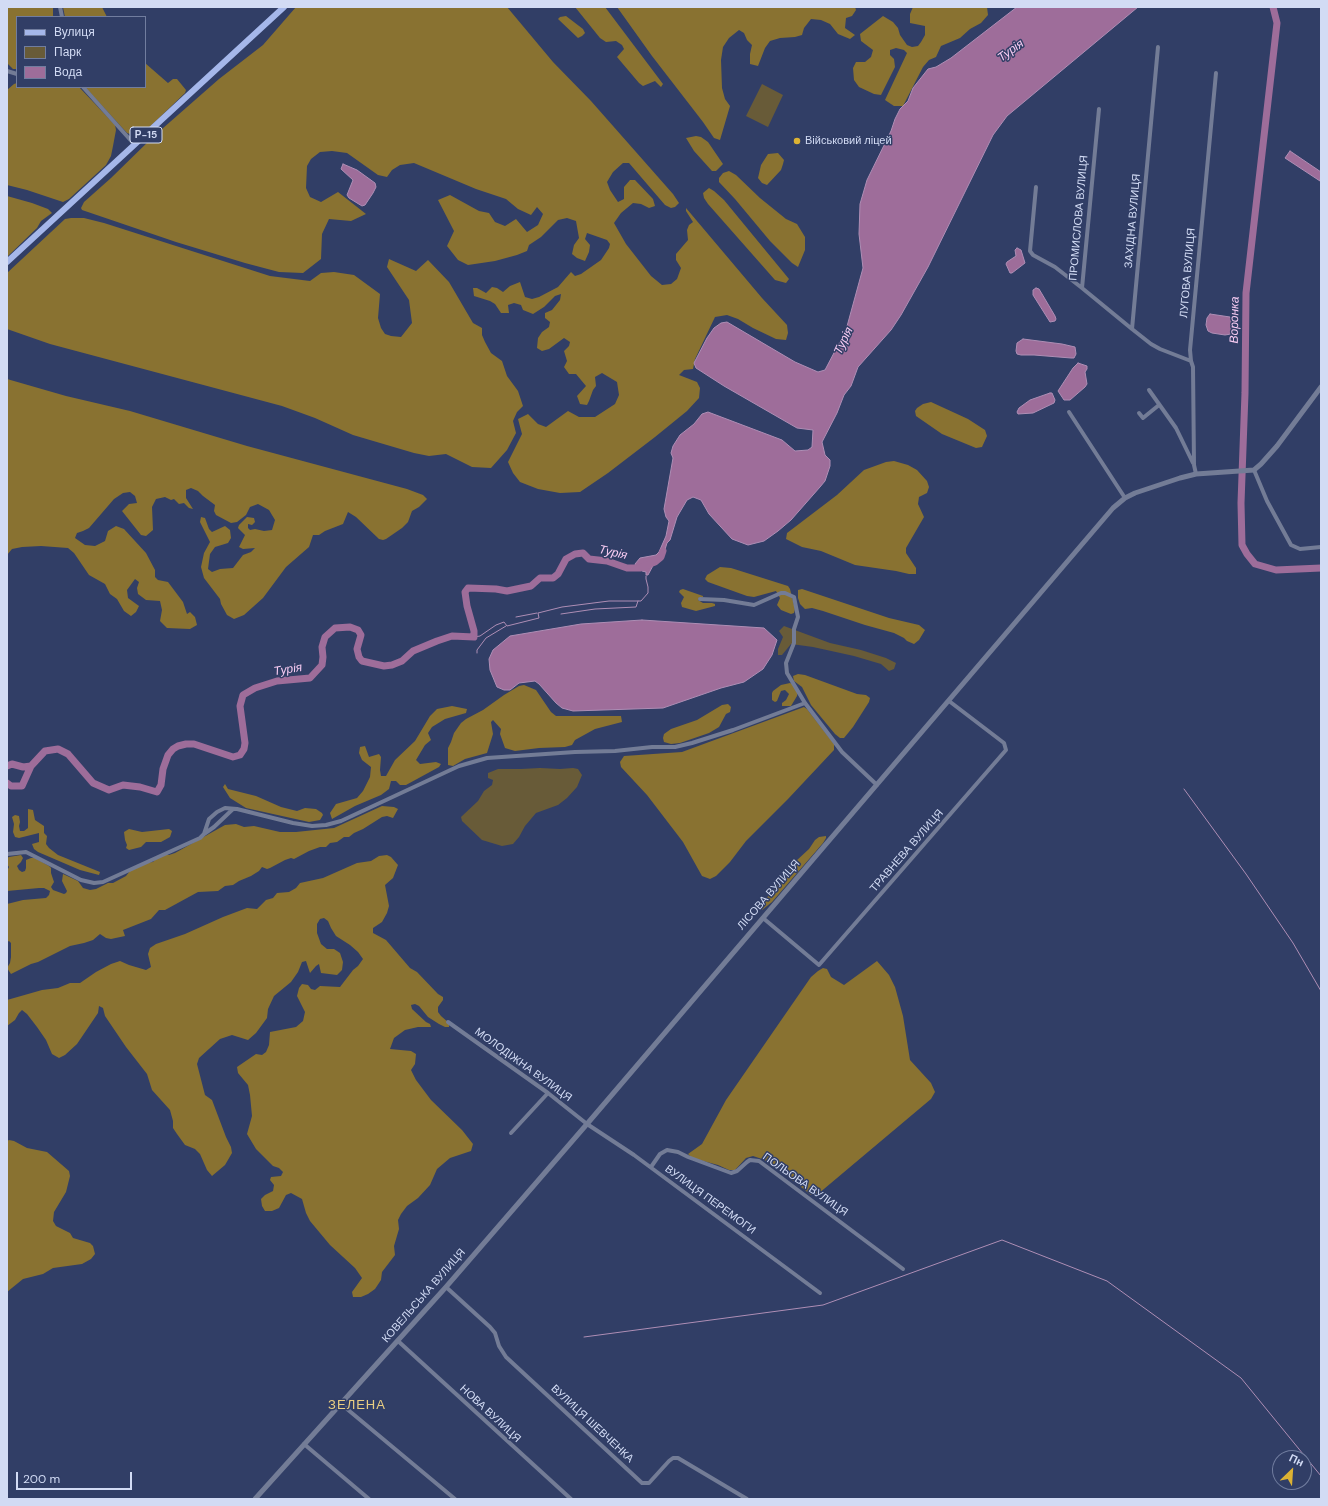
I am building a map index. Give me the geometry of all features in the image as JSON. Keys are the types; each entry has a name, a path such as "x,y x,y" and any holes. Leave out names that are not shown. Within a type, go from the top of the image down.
{"main road":[{"name":"Р-15","path":"7,262 284,7"}],"street":[{"name":"ЗАХІДНА ВУЛИЦЯ","path":"1132,329 1158,47"},
{"name":"ЛУГОВА ВУЛИЦЯ","path":"1196,474 1194,465 1193,368 1190,350 1216,73"},
{"path":"84,88 134,144"},
{"name":"ПРОМИСЛОВА ВУЛИЦЯ","path":"1098,109 1082,288 1132,329"},
{"path":"1036,187 1030,251 1033,255 1055,267 1082,288"},
{"path":"1132,329 1160,349 1191,361"},
{"path":"1321,386 1262,464 1254,470 1267,501 1291,545 1300,548 1321,547"},
{"path":"1149,390 1176,428 1194,465"},
{"path":"1139,413 1143,418 1159,406"},
{"path":"1069,412 1125,498"},
{"name":"ЛІСОВА ВУЛИЦЯ","path":"605,1103 1113,508 1125,498 1143,489 1180,478 1196,474 1254,470"},
{"path":"700,599 724,600 754,605 781,593 789,594 794,597 798,617 794,629 794,643 786,668 787,673 805,703 842,752 877,785"},
{"name":"ТРАВНЕВА ВУЛИЦЯ","path":"763,918 819,965 1006,750 1004,743 949,701"},
{"path":"204,834 209,819 212,815 225,808 234,808 293,823 312,826 326,825 341,821 459,766 487,758 615,751 652,747 675,747 713,736 805,703"},
{"path":"7,854 26,852 81,880 94,883 103,882 200,838 234,808"},
{"name":"МОЛОДІЖНА ВУЛИЦЯ","path":"448,1022 548,1093 587,1124"},
{"path":"511,1132 548,1093"},
{"name":"КОВЕЛЬСЬКА ВУЛИЦЯ","path":"256,1499 446,1287 605,1103"},
{"name":"ВУЛИЦЯ ПЕРЕМОГИ","path":"587,1124 651,1168 820,1293"},
{"name":"ПОЛЬОВА ВУЛИЦЯ","path":"651,1168 660,1154 667,1150 678,1152 730,1173 734,1173 739,1170 750,1160 759,1161 903,1269"},
{"name":"ВУЛИЦЯ ШЕВЧЕНКА","path":"446,1287 490,1327 506,1357 642,1483 649,1483 669,1461 673,1458 678,1458 747,1499"},
{"name":"НОВА ВУЛИЦЯ","path":"398,1341 571,1499"},
{"path":"341,1404 455,1499"},
{"path":"304,1444 369,1499"}],"green space":[{"path":"762,84 783,95 768,127 746,116"},
{"path":"784,626 830,643 861,650 886,658 896,663 894,669 889,671 881,664 854,656 791,644 782,655 778,655 778,649 783,637 779,631"},
{"path":"573,768 578,769 582,775 577,787 567,798 558,805 536,813 513,844 502,846 482,840 462,821 461,817 478,801 484,791 492,785 493,780 488,778 488,773 498,769"}],"shaded area":[{"path":"7,7 53,7 53,16 16,16 16,69 13,69 7,63"},
{"path":"63,7 102,7 106,16 65,16"},
{"path":"296,7 507,7 553,62 591,101 673,194 679,203 675,207 671,208 665,205 629,163 623,163 613,172 607,182 610,190 618,202 624,199 624,187 630,180 635,180 653,199 655,206 649,208 641,204 633,203 621,213 614,223 626,244 651,276 662,285 671,284 677,279 681,268 676,260 676,254 688,240 687,230 689,225 693,222 686,211 686,208 762,298 787,325 788,333 786,340 776,339 738,319 727,315 715,317 695,359 693,369 684,370 679,375 697,382 700,388 699,398 687,411 608,473 580,492 560,493 538,489 520,482 513,473 508,462 522,434 518,419 528,414 538,424 546,427 568,411 579,417 595,417 615,404 619,395 617,382 602,373 595,377 596,386 587,405 580,404 577,396 586,386 576,374 569,374 564,367 567,361 564,351 569,346 570,342 564,338 549,349 542,351 537,348 538,338 542,332 549,327 550,322 545,318 545,313 552,310 560,300 561,294 555,296 544,307 533,314 523,310 521,305 514,303 508,305 509,313 501,313 495,304 474,296 473,288 477,288 486,293 492,287 503,292 510,286 520,282 525,297 532,299 558,287 571,272 575,276 581,274 601,260 610,244 607,240 587,233 585,239 590,245 589,252 585,261 577,258 572,254 574,245 579,238 576,221 567,218 558,220 541,237 529,245 527,251 495,261 468,265 458,260 447,246 454,231 438,200 450,195 479,211 489,213 495,222 505,226 516,219 527,232 538,225 543,214 537,207 531,215 518,209 506,199 476,189 414,163 400,165 392,170 387,177 378,175 347,153 332,151 320,152 311,159 307,166 306,188 310,197 321,202 338,192 366,214 351,221 329,219 322,234 321,259 303,273 279,272 245,263 176,242 82,210 81,208 84,202 154,136 219,79 263,45"},
{"path":"575,7 605,7 663,84 661,87 655,81 643,86 639,83 617,57 624,49 622,45 616,41 606,42 600,38"},
{"path":"617,7 855,7 856,10 852,16 846,18 845,28 855,35 850,39 838,34 830,24 821,20 811,19 804,28 802,35 770,41 765,48 758,66 750,64 752,45 747,40 744,33 739,30 729,38 723,47 721,60 722,88 725,99 730,106 720,140 714,138"},
{"path":"913,7 987,7 988,15 981,23 970,29 960,38 941,46 936,57 929,60 923,67 903,106 894,106 885,100 907,53 904,50 896,48 890,50 890,55 894,59 895,67 881,95 874,94 859,87 854,80 853,68 856,62 865,62 871,57 873,50 861,41 860,34 883,16 893,22 898,28 900,35 907,45 912,47 918,46 925,35 925,26 910,23 910,14"},
{"path":"566,16 583,29 585,33 582,36 578,38 558,19"},
{"path":"146,64 168,83 173,79 177,79 186,90 185,93 141,135 136,136 127,133 86,88 146,88"},
{"path":"16,83 16,88 80,88 115,125 116,130 111,156 106,165 69,199 63,202 7,185 7,90"},
{"path":"696,136 701,137 708,142 723,164 716,171 712,171 694,151 686,138"},
{"path":"778,153 784,160 781,170 767,185 762,183 758,178 761,165 768,154"},
{"path":"729,171 736,175 760,198 786,219 797,224 805,237 805,250 798,267 770,241 719,182 719,178 723,173"},
{"path":"709,188 724,200 789,279 786,283 775,280 708,204 703,193"},
{"path":"7,196 48,209 52,213 41,221 37,228 7,257"},
{"path":"84,218 104,223 270,276 310,281 321,273 334,272 354,275 380,294 378,318 381,328 385,334 391,336 401,337 412,323 409,300 387,267 389,259 416,271 428,260 449,282 473,323 482,328 482,335 491,353 502,361 507,376 518,391 523,406 517,412 513,421 516,433 507,450 491,468 472,467 446,454 429,456 414,453 353,435 315,418 282,406 50,344 7,329 7,273 65,219"},
{"path":"7,379 66,396 130,411 247,446 407,489 423,495 427,499 419,507 412,511 408,522 402,528 383,540 379,539 356,517 348,512 343,524 319,535 313,535 309,547 286,567 263,598 244,615 234,619 227,615 220,599 204,578 201,567 204,553 210,542 200,522 201,517 205,518 209,529 212,532 225,526 230,530 231,538 228,543 215,547 210,554 208,569 212,572 220,569 233,568 243,555 251,552 255,548 243,549 239,547 245,535 238,528 247,517 254,518 255,522 252,525 248,524 248,528 250,530 272,530 275,520 269,510 258,504 250,507 246,515 237,522 231,523 216,515 214,511 215,505 198,491 191,488 186,490 186,498 193,509 189,508 184,503 179,504 174,499 171,500 165,497 156,499 152,507 153,530 146,536 141,535 122,511 129,504 137,503 135,496 130,492 123,493 114,499 89,528 77,533 75,538 85,545 95,546 105,541 108,531 116,526 124,529 146,553 155,570 155,577 158,580 168,582 183,602 187,614 190,612 195,617 197,625 190,629 167,628 160,621 162,610 160,601 146,600 138,594 137,588 139,582 135,579 127,590 128,598 139,606 136,612 131,616 124,611 117,599 110,594 105,584 89,575 74,553 68,548 41,546 22,547 12,549 7,555"},
{"path":"931,402 968,419 985,430 987,436 982,447 976,448 942,434 916,416 915,411 917,408 923,404"},
{"path":"894,461 908,465 917,470 927,481 929,487 927,493 919,497 918,504 924,517 906,548 906,553 916,568 916,574 855,565 821,551 802,547 786,539 787,533 837,495 864,470 886,462"},
{"path":"720,567 731,568 788,586 795,609 794,613 791,614 781,610 777,605 780,598 776,591 754,597 747,596 708,582 705,579 707,575"},
{"path":"683,589 703,596 698,600 703,603 715,604 715,606 696,611 682,607 681,603 684,597 679,592"},
{"path":"802,589 889,618 919,625 925,630 919,640 914,644 894,633 812,608 805,609 800,604 798,598 798,590"},
{"path":"798,674 805,675 857,694 866,695 870,698 853,727 844,738 840,738 835,734 811,705 802,687 794,681 793,676"},
{"path":"790,683 795,685 798,690 797,696 791,706 782,706 782,703 786,700 789,694 785,690 781,691 777,701 775,702 772,700 773,691 781,685"},
{"path":"524,685 536,690 551,712 556,716 621,716 622,722 595,729 575,740 572,745 565,747 515,751 505,748 500,734 501,729 493,720 491,722 493,734 487,753 465,759 453,766 448,765 448,748 454,733 461,723 504,695 519,686"},
{"path":"728,704 731,707 730,712 726,714 719,727 709,733 680,743 671,744 664,742 664,734 671,729 697,720 722,705"},
{"path":"452,706 467,709 466,713 445,719 432,727 428,733 431,740 425,745 416,760 420,764 436,762 441,764 439,767 406,785 400,785 396,781 391,781 389,789 381,795 355,806 332,819 330,813 336,804 357,798 363,791 370,777 371,767 362,760 359,753 360,747 365,746 369,757 379,754 381,757 381,776 386,776 395,760 415,741 430,716 437,709"},
{"path":"804,707 834,744 834,750 746,841 730,862 716,876 710,879 702,876 683,842 647,795 621,767 620,762 624,756 682,752"},
{"path":"225,784 228,789 256,796 281,807 297,811 305,808 316,809 323,815 320,820 309,822 246,808 230,798 223,787"},
{"path":"382,806 394,807 398,809 393,818 387,816 382,817 349,837 344,837 337,842 330,843 326,847 320,847 309,851 294,859 291,858 285,860 267,869 262,867 251,876 233,885 225,886 218,891 198,892 165,910 159,910 151,919 123,930 125,936 111,939 100,934 93,940 70,946 11,974 7,968 11,957 11,943 9,941 7,942 7,904 23,900 46,898 50,891 44,888 39,888 7,891 7,871 9,867 7,864 7,858 9,857 21,855 23,858 17,866 22,872 25,871 26,868 26,860 31,858 35,858 49,866 51,868 54,882 51,887 53,890 64,894 67,891 62,881 63,874 78,881 83,888 90,890 96,889 108,883 113,883 126,876 133,867 144,863 153,862 162,854 169,855 175,853 225,825 236,824 244,827 254,826 280,832 334,828"},
{"path":"28,809 33,810 35,820 44,826 44,833 47,836 46,844 49,848 58,855 100,872 99,875 80,870 38,852 34,849 32,844 39,842 39,833 19,838 15,837 13,832 14,824 12,817 15,815 19,816 20,831 24,831 28,828"},
{"path":"129,829 142,832 169,829 172,831 170,837 161,842 146,842 141,847 129,850 126,848 127,845 124,832"},
{"path":"826,836 823,843 772,902 762,910 761,906 764,901 796,861 809,849 815,840 819,837"},
{"path":"387,855 391,857 398,865 393,878 385,885 389,906 387,913 382,922 373,928 373,933 386,940 410,968 417,972 438,994 443,997 443,1000 438,1007 438,1012 449,1023 449,1027 445,1027 428,1017 419,1006 415,1004 411,1005 412,1009 430,1024 431,1027 418,1027 405,1030 394,1038 390,1049 411,1051 416,1054 415,1064 411,1070 416,1080 431,1100 462,1130 473,1144 471,1151 450,1158 437,1169 430,1185 418,1198 407,1206 398,1220 399,1229 394,1246 395,1255 382,1272 381,1280 375,1289 368,1294 361,1297 353,1297 352,1292 362,1278 355,1268 330,1245 310,1221 302,1199 291,1193 286,1195 279,1208 272,1211 265,1211 262,1206 261,1199 273,1191 274,1185 270,1180 271,1177 281,1176 283,1172 279,1168 273,1166 256,1149 247,1134 252,1116 250,1095 248,1085 238,1073 237,1067 256,1054 262,1055 266,1052 269,1045 270,1032 296,1027 303,1021 305,1012 297,996 299,988 302,984 308,985 311,989 315,990 320,986 340,987 363,959 350,945 336,936 328,921 324,918 320,919 317,924 317,933 321,944 327,949 334,949 340,953 343,962 342,970 337,975 321,973 319,964 310,973 306,961 302,962 298,972 291,982 274,996 268,1009 267,1018 256,1033 248,1040 232,1035 220,1039 199,1058 197,1064 205,1095 212,1100 232,1153 225,1165 212,1176 207,1170 200,1154 195,1149 185,1145 173,1128 170,1110 152,1090 147,1074 105,1016 103,1008 99,1006 98,1013 77,1044 65,1055 59,1058 52,1054 46,1040 27,1014 22,1010 15,1020 7,1026 7,1000 42,990 58,988 70,983 80,983 96,972 120,961 146,970 151,967 148,954 150,948 156,944 185,934 247,908 257,909 266,900 273,898 277,893 289,892 296,888 300,883 323,878 357,863 371,861 379,856"},
{"path":"877,961 889,975 895,987 903,1016 910,1060 931,1083 935,1092 931,1099 818,1194 811,1195 771,1163 753,1156 746,1158 735,1170 729,1170 718,1165 692,1158 688,1154 702,1144 726,1100 811,977 823,968 827,969 831,977 844,985"},
{"path":"9,1140 27,1148 47,1152 69,1171 70,1176 66,1192 54,1212 53,1221 56,1226 70,1233 73,1238 90,1243 93,1246 95,1254 91,1259 82,1264 53,1268 43,1274 23,1279 7,1292 7,1141"}],"water":[{"path":"1017,7 1138,7 1007,116 993,135 928,267 901,315 891,330 858,367 851,386 844,395 837,413 822,442 825,455 830,460 830,466 825,481 820,487 791,520 778,531 764,541 748,545 732,539 709,514 701,500 693,497 687,500 677,517 663,556 656,560 648,575 646,575 646,572 636,567 635,564 640,558 656,555 659,552 666,536 669,521 666,517 664,509 673,458 671,453 673,446 680,435 694,424 702,414 708,412 782,440 795,451 808,450 812,447 813,430 797,428 696,368 694,363 707,338 714,328 721,323 727,322 795,362 818,372 825,370 846,330 863,268 859,234 860,204 867,180 900,109 908,101 913,88 928,69 936,67 951,58"},
{"path":"1290,151 1321,172 1320,181 1285,158"},
{"path":"343,164 357,170 375,183 376,187 365,205 362,206 349,198 347,195 353,180 341,169"},
{"path":"1017,248 1021,250 1025,263 1010,273 1006,264 1016,256 1015,250"},
{"path":"1036,288 1039,289 1055,316 1055,321 1050,322 1033,295 1033,290"},
{"path":"1210,314 1230,317 1233,324 1233,331 1231,334 1225,335 1208,331 1206,325 1207,318"},
{"path":"1023,339 1075,347 1076,354 1074,358 1071,358 1017,354 1017,343"},
{"path":"1078,363 1087,366 1085,372 1087,384 1070,400 1064,400 1058,391"},
{"path":"1052,393 1055,400 1054,403 1033,413 1018,414 1017,412 1019,408 1030,400"},
{"path":"642,620 764,628 777,640 772,655 763,669 744,682 721,688 663,708 573,711 562,708 535,681 519,683 510,690 504,690 497,687 490,670 489,659 493,650 510,636 581,624"}],"waterway":[{"name":"Воронка","path":"1273,7 1277,23 1246,293 1245,393 1241,503 1242,545 1255,564 1276,570 1321,568"},
{"name":"Турія","path":"7,766 12,764 23,767 31,766 45,751 58,749 68,754 93,783 109,790 123,785 140,787 157,792 161,785 163,769 168,755 178,746 194,744 233,757 240,755 244,749 245,743 240,706 243,695 255,688 277,681 310,678 322,665 322,647 325,637 335,628 350,627 358,630 361,635 357,649 359,657 362,661 384,666 392,665 402,661 413,651 437,641 452,636 474,637 465,592 468,588 507,591 531,586 540,578 553,578 558,574 566,559 575,554 583,553 589,559 607,561 627,568 640,568 655,562 661,557 663,551"},
{"path":"474,637 480,636 496,625 504,622 507,626 539,618 538,613 562,607 609,601 641,601 648,593 646,576"},
{"path":"561,614 595,609 636,607 638,601"},
{"path":"516,617 537,613"},
{"path":"477,653 477,650 486,638 506,626"},
{"path":"7,783 11,786 22,786 31,766"},
{"path":"1184,789 1246,874 1293,943 1321,991"},
{"path":"584,1337 823,1305 1002,1240 1107,1281 1241,1378 1321,1476"}],"place":[{"name":"Військовий ліцей","path":"797,141"}],"district":[{"name":"ЗЕЛЕНА","path":"357,1406"}]}
